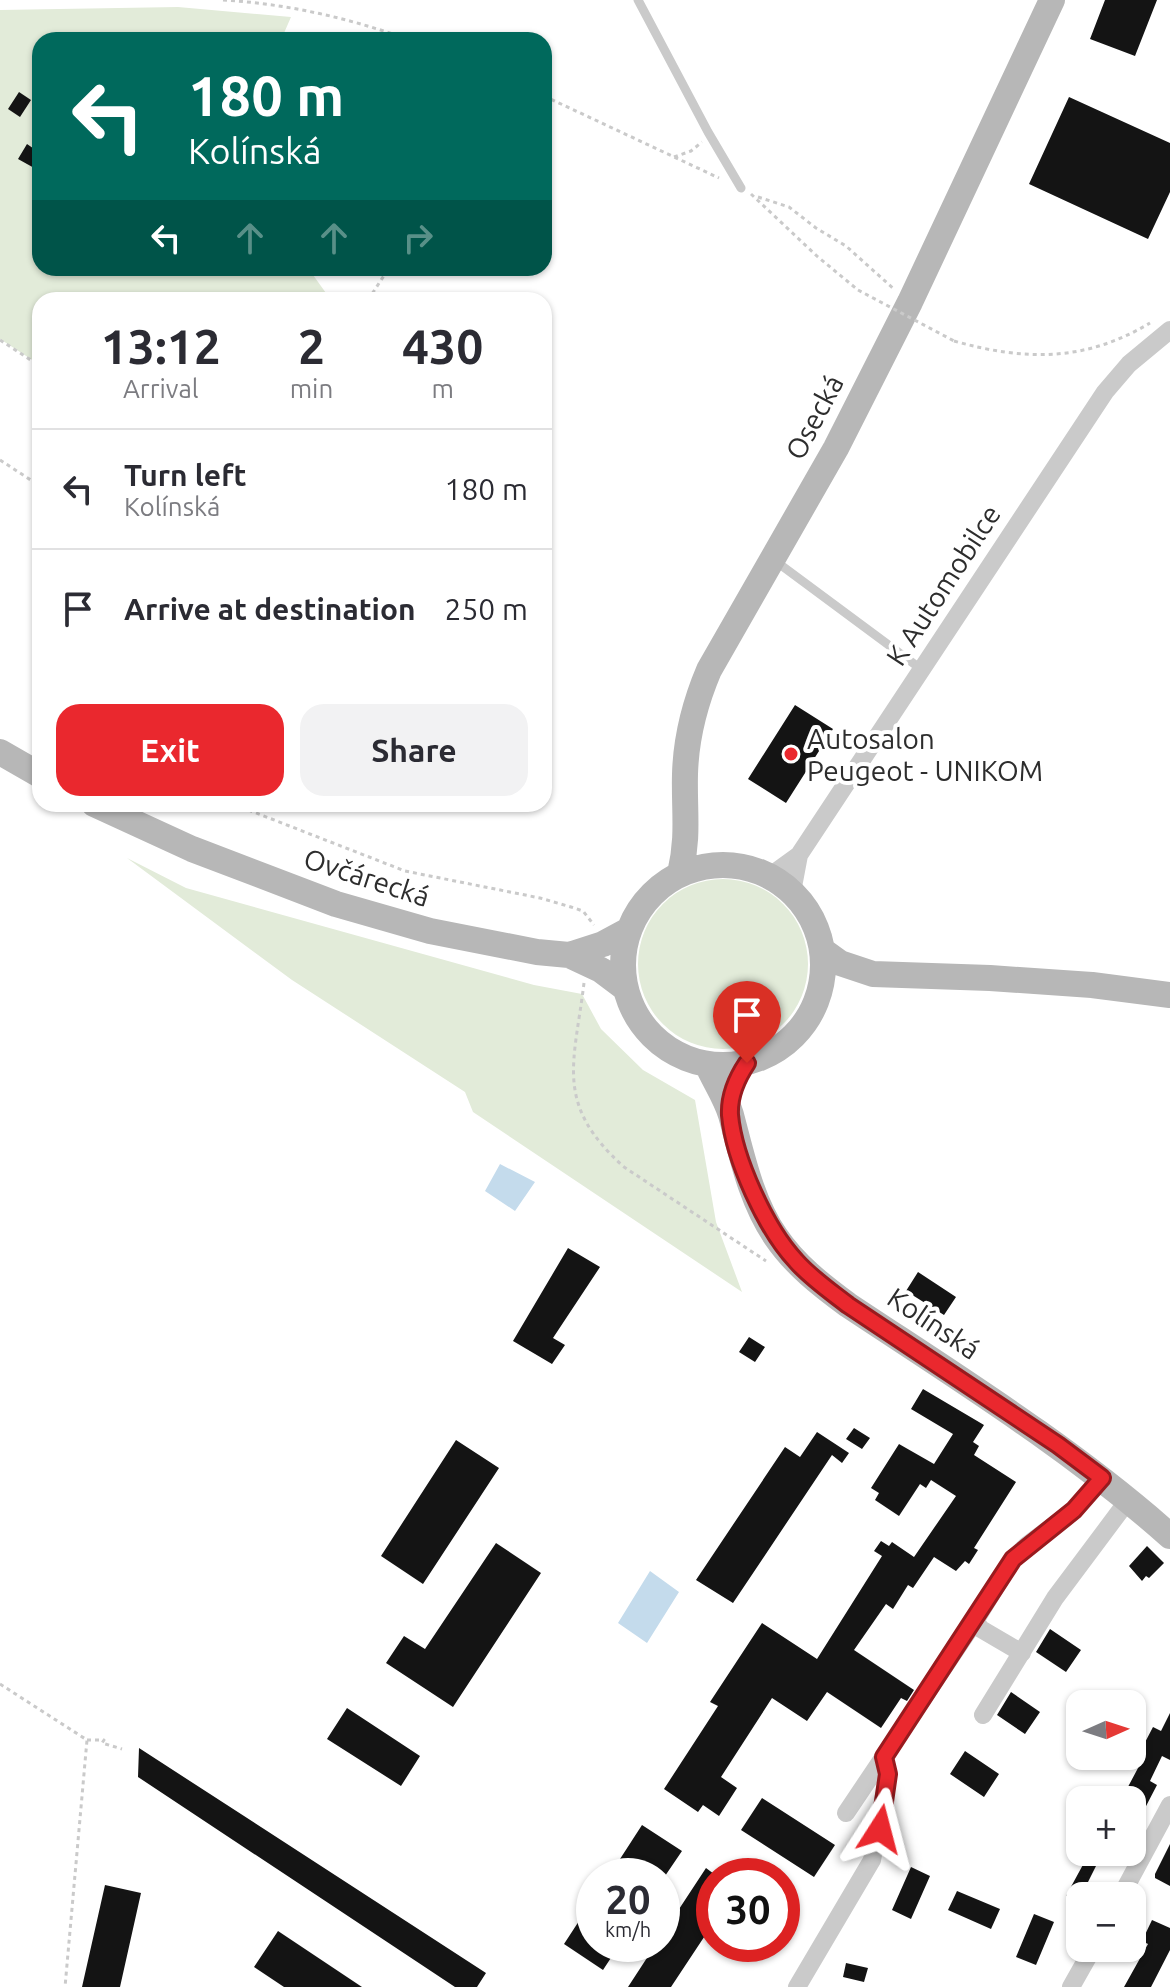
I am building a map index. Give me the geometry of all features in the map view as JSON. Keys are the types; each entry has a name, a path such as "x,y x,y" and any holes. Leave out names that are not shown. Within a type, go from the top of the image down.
{"main road":[{"name":"Osecká","path":"680,874 687,840 687,754 698,697 717,652 836,448 910,302 1052,0"},
{"path":"0,752 32,770"},
{"name":"Ovčárecká","path":"111,812 192,849 336,904 430,931 537,952 602,957"},
{"path":"687,821 719,864"},
{"path":"625,988 602,957 629,930 649,897 680,874 719,864 745,866 770,876 792,892 812,919 822,950 823,977 816,1002 805,1023 789,1041 747,1063 707,1064 684,1058 663,1046 646,1030 633,1010 625,988 622,959 629,930"},
{"path":"822,950 840,963 873,974 1092,985 1170,995"},
{"path":"816,1002 838,986 873,974"},
{"name":"Kolínská","path":"730,1112 736,1079 747,1063"},
{"name":"Kolínská","path":"707,1064 730,1112 734,1137 757,1202 775,1236 796,1261 818,1283 848,1305 1058,1445 1129,1499 1170,1536"}],"street":[{"name":"K Automobilce","path":"770,876 799,855 1105,392 1162,325"},
{"path":"792,892 799,855"},
{"path":"846,1813 1013,1559 1074,1510 1102,1478"},
{"path":"983,1715 1055,1598 1129,1499"},
{"path":"975,1621 981,1629 1022,1653"},
{"path":"797,1987 872,1860 888,1774 884,1757"},
{"path":"1129,1882 1170,1805"},
{"path":"1071,1987 1085,1962"}],"lane":[{"path":"638,0 741,188"},
{"path":"771,558 921,669"}],"path":[{"path":"223,0 292,7 387,32"},
{"path":"552,100 741,188 754,196 858,290 954,341 1022,355 1063,354 1097,348 1162,325"},
{"path":"674,158 696,148 708,132"},
{"path":"754,196 789,207 846,246 910,302"},
{"path":"0,340 32,361"},
{"path":"0,460 32,481"},
{"path":"254,812 405,871 540,898 583,911 602,957 584,981 575,1041 575,1096 591,1131 605,1150 624,1167 770,1263"},
{"path":"0,1684 87,1740 104,1740 102,1743 122,1749"},
{"path":"65,1987 87,1740"}],"green space":[{"path":"178,7 291,17 284,32 32,32 32,276 314,276 325,292 32,292 32,360 0,339 0,10"},
{"path":"127,858 186,888 534,985 582,994 601,1029 643,1070 695,1100 716,1222 742,1292 473,1112 465,1092 292,980"},
{"path":"723,879 756,886 783,904 801,931 808,964 801,997 783,1024 756,1042 723,1049 690,1042 663,1024 645,997 638,964 645,931 663,904 690,886"}],"water":[{"path":"500,1164 535,1182 515,1211 485,1191"},
{"path":"650,1571 679,1592 647,1643 618,1623"}],"building":[{"path":"1105,0 1157,0 1135,56 1090,39"},
{"path":"19,92 31,100 20,117 8,109"},
{"path":"1069,97 1170,143 1170,192 1148,239 1029,184"},
{"path":"27,144 32,147 32,167 18,159"},
{"name":"Autosalon Peugeot - UNIKOM","path":"795,705 833,729 786,803 748,779"},
{"path":"568,1248 600,1267 553,1338 565,1345 552,1364 513,1341"},
{"path":"918,1272 956,1297 944,1315 906,1291"},
{"path":"749,1337 765,1347 755,1362 739,1352"},
{"path":"923,1389 984,1425 973,1442 979,1446 974,1455 1016,1482 974,1548 978,1550 969,1564 965,1561 956,1571 934,1557 913,1588 908,1585 893,1609 886,1604 854,1650 914,1690 907,1701 901,1698 881,1728 827,1692 807,1721 772,1698 721,1777 737,1788 719,1816 703,1805 698,1812 664,1789 718,1706 710,1702 762,1623 817,1659 882,1556 874,1551 881,1541 889,1546 892,1542 914,1557 956,1496 931,1480 926,1488 920,1484 899,1516 875,1500 879,1493 871,1488 899,1444 934,1464 953,1434 911,1409"},
{"path":"854,1428 870,1438 862,1449 846,1439"},
{"path":"817,1432 849,1453 842,1463 832,1455 733,1603 696,1580 785,1447 800,1457"},
{"path":"456,1440 499,1468 423,1584 381,1556"},
{"path":"496,1543 541,1573 453,1707 386,1663 404,1636 425,1649"},
{"path":"1147,1546 1164,1563 1142,1581 1129,1566"},
{"path":"1050,1629 1081,1650 1066,1672 1036,1652"},
{"path":"1011,1692 1040,1712 1025,1734 997,1715"},
{"path":"347,1708 420,1756 401,1786 327,1739"},
{"path":"1170,1713 1170,1760 1162,1756 1150,1781 1157,1785 1146,1806 1146,1786 1128,1786 1137,1770 1146,1770 1146,1740 1153,1727 1161,1731"},
{"path":"139,1748 486,1973 477,1987 455,1987 138,1777"},
{"path":"965,1751 999,1774 984,1797 950,1774"},
{"path":"762,1798 835,1845 814,1877 800,1868 800,1858 784,1858 741,1830"},
{"path":"642,1825 682,1851 677,1858 621,1858"},
{"path":"1170,1844 1170,1886 1155,1878 1155,1874"},
{"path":"1082,1866 1096,1866 1088,1882 1074,1882"},
{"path":"911,1867 930,1876 911,1919 892,1910"},
{"path":"696,1883 696,1949 671,1987 628,1987 644,1962 680,1962 680,1908"},
{"path":"105,1885 141,1893 120,1987 82,1987"},
{"path":"957,1891 1000,1909 991,1929 948,1910"},
{"path":"1034,1914 1054,1922 1036,1965 1016,1957"},
{"path":"1152,1920 1170,1928 1170,1950 1151,1987 1124,1987 1138,1962 1146,1962 1146,1933"},
{"path":"576,1926 576,1952 564,1944"},
{"path":"278,1931 362,1987 284,1987 254,1967"},
{"path":"591,1962 608,1962 603,1970"},
{"path":"846,1963 868,1968 864,1982 843,1977"}],"place":[{"name":"Autosalon Peugeot - UNIKOM","path":"791,754"}],"route":[{"path":"747,1063 736,1079 730,1112 734,1137 757,1202 775,1236 796,1261 818,1283 848,1305 1058,1445 1102,1478 1074,1510 1013,1559 884,1757 888,1774 880,1829"}]}
